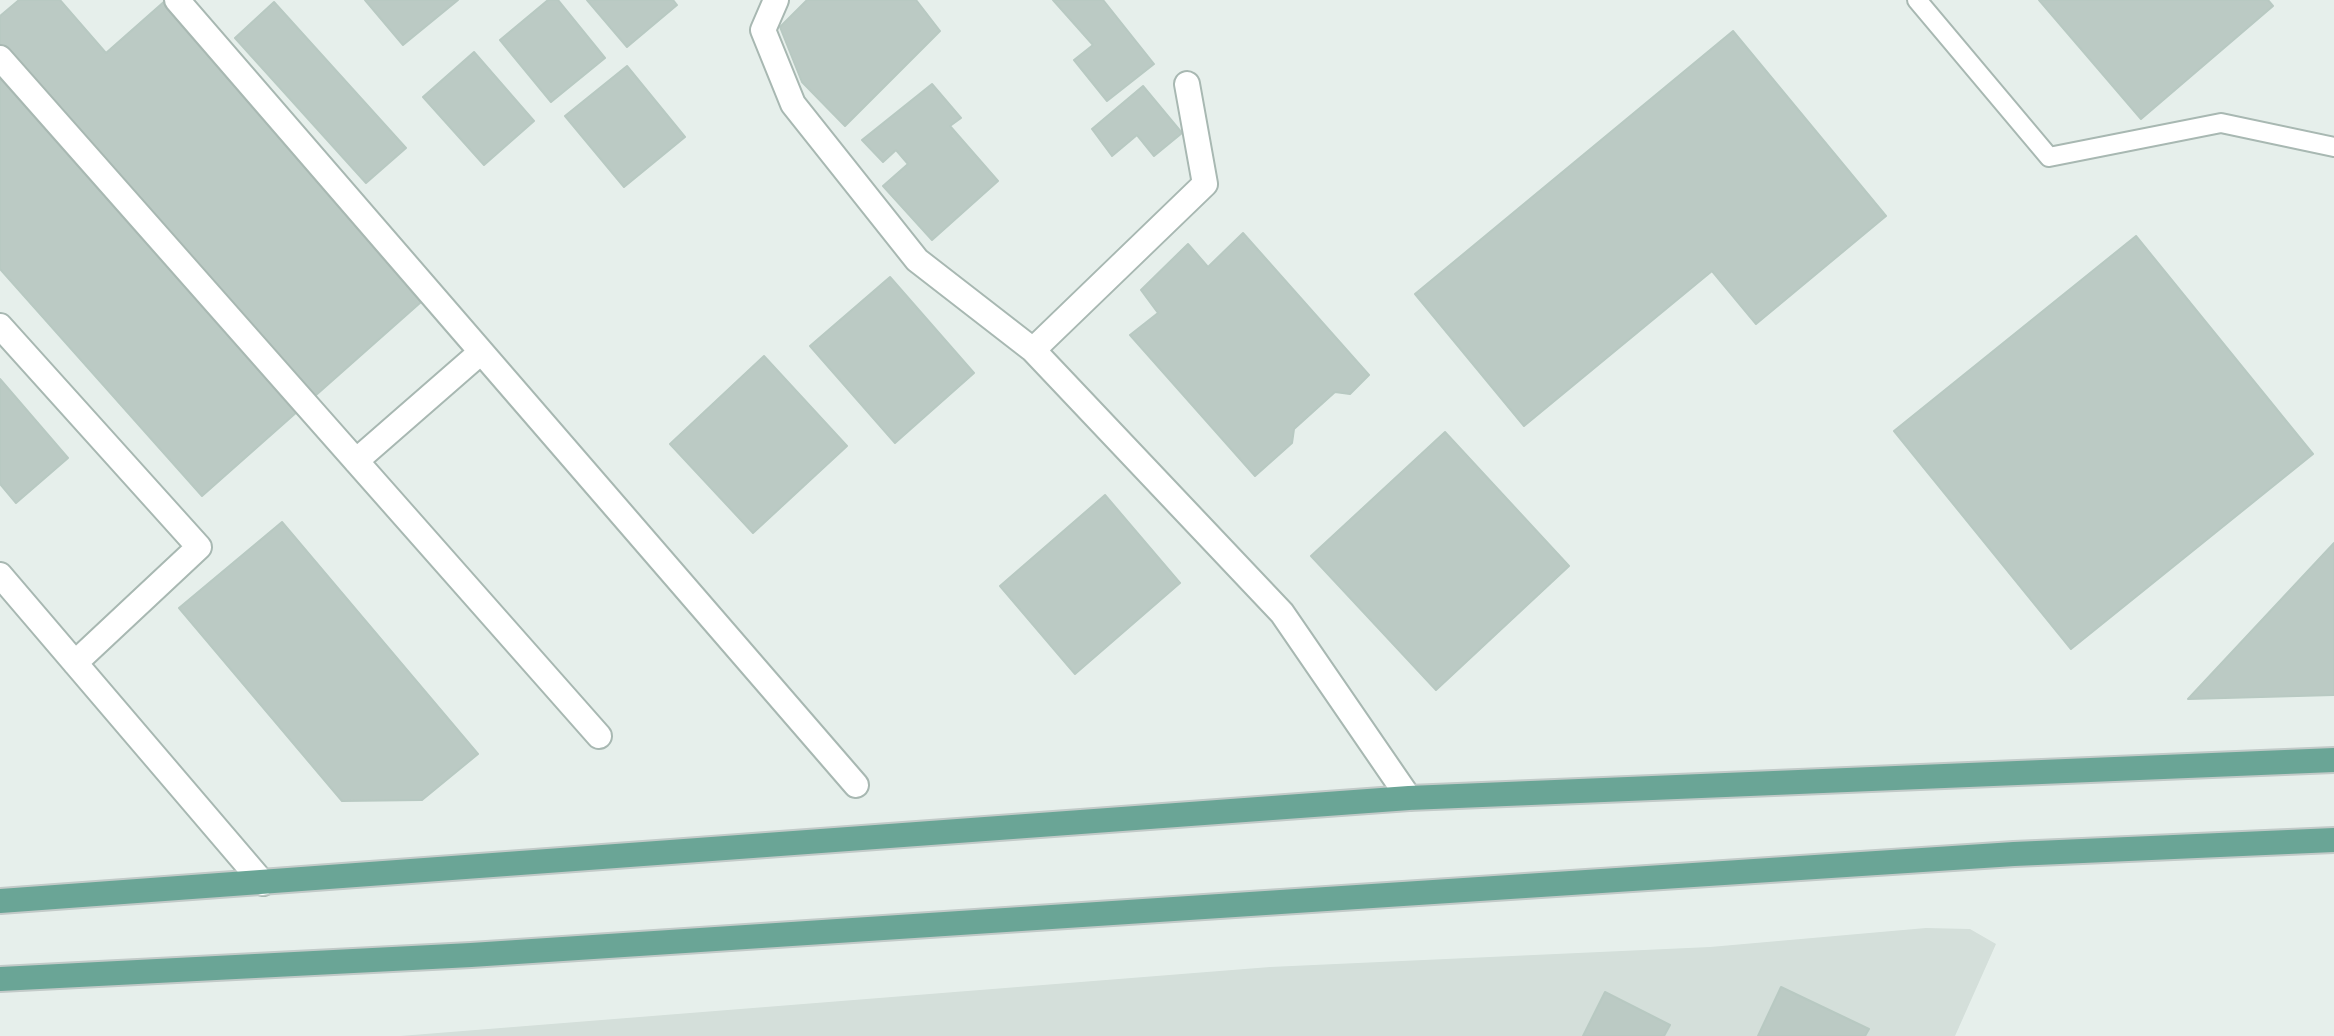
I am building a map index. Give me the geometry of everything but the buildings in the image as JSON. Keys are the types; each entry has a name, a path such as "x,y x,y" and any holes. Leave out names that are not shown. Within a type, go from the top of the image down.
{"main road":[{"path":"0,901 1409,798 2334,760"},
{"path":"0,979 471,955 2014,854 2334,840"}],"street":[{"path":"177,0 856,785"},
{"path":"776,0 763,30 793,104 917,260 1033,350 1282,613 1409,798"},
{"path":"0,58 599,736"},
{"path":"1033,350 1205,184 1187,84"},
{"path":"0,326 199,547 75,663"},
{"path":"356,461 481,352"},
{"path":"0,575 263,883"}],"lane":[{"path":"1917,0 2049,157 2221,123 2334,147"}],"shaded area":[{"path":"1926,928 1970,929 1996,944 1955,1036 400,1036 1270,967 1710,947"}]}
